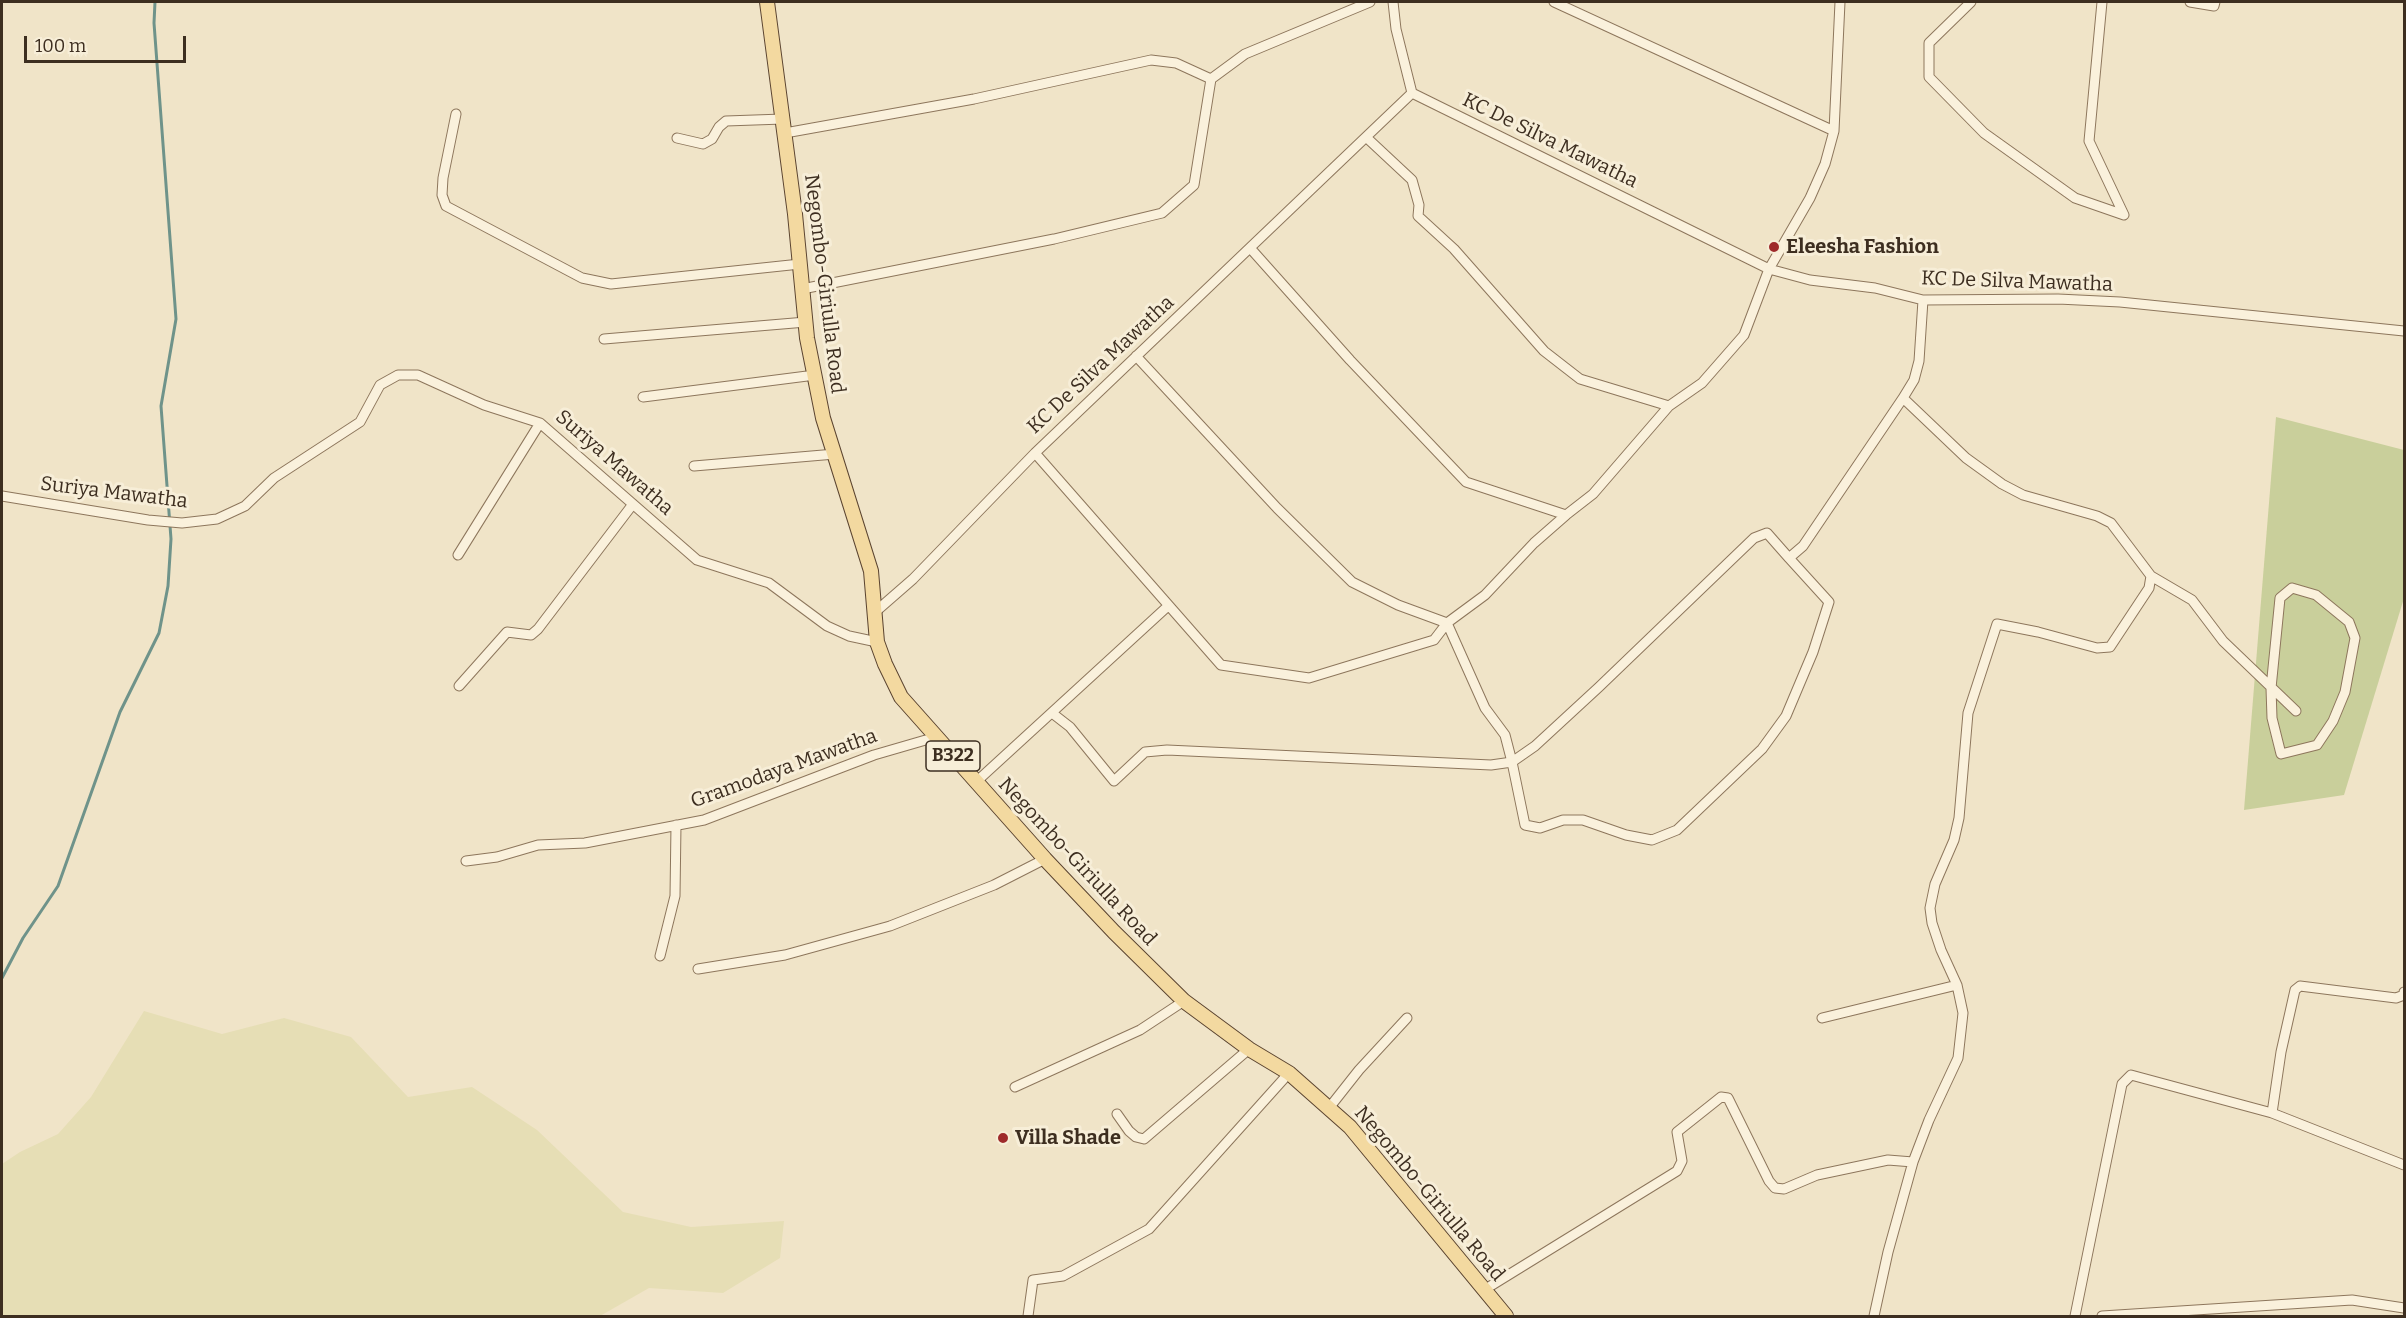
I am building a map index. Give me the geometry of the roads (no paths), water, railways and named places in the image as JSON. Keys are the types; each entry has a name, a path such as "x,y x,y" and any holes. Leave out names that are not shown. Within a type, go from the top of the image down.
{"main road":[{"name":"Negombo-Giriulla Road","path":"766,2 784,126 806,322 823,418 871,571 877,642 901,697 1045,859 1184,1001 1249,1049 1289,1074 1350,1127 1506,1317"}],"street":[{"path":"802,289 1054,239 1162,213 1194,185 1211,79 1245,54 1370,2"},
{"path":"1393,2 1396,29 1413,93"},
{"path":"1554,2 1834,131"},
{"path":"1035,453 1221,664 1309,678 1434,640 1447,623 1485,595 1534,543 1593,494 1669,406 1702,383 1744,335 1769,269 1810,198 1825,164 1834,131 1840,2"},
{"path":"1971,2 1929,43 1929,77 1984,133 2075,198 2124,215 2089,141 2102,2"},
{"path":"2190,2 2214,6 2215,2"},
{"path":"678,138 703,144 712,139 718,127 726,122 784,126 974,99 1151,60 1176,63 1211,79"},
{"name":"KC De Silva Mawatha","path":"874,613 913,579 1035,453 1413,93 1769,269 1810,280 1875,288 1923,300 2058,299 2120,302 2404,331"},
{"path":"456,114 443,178 442,195 446,206 582,278 611,285 800,264"},
{"path":"1367,138 1412,180 1419,205 1418,216 1454,249 1544,351 1580,379 1669,406"},
{"path":"1251,249 1350,360 1466,482 1566,515"},
{"path":"1789,558 1803,546 1914,380 1920,361 1923,300"},
{"path":"604,339 806,322"},
{"path":"1052,713 1070,727 1114,781 1145,752 1167,750 1491,765 1512,762 1535,746 1754,538 1767,533 1829,602 1813,652 1786,716 1762,748 1677,830 1652,840 1626,835 1583,820 1563,820 1540,828 1525,825 1512,762 1505,735 1485,708 1447,623 1398,605 1352,582 1277,507 1136,356"},
{"name":"Suriya Mawatha","path":"2,496 148,520 182,523 217,519 245,506 274,478 360,422 380,385 398,375 418,375 484,405 540,423 697,560 769,583 827,626 849,636 877,642"},
{"path":"644,397 815,375"},
{"path":"1903,398 1966,458 2002,484 2023,495 2097,516 2111,524 2151,576 2192,600 2223,641 2296,711"},
{"path":"458,555 540,423"},
{"path":"694,466 835,454"},
{"path":"459,686 507,632 531,635 538,629 633,504"},
{"path":"1874,1317 1888,1252 1912,1162 1958,1058 1963,1013 1957,985 1941,950 1932,923 1930,908 1935,884 1954,840 1959,818 1968,713 1997,624 2097,648 2110,647 2148,588 2151,576"},
{"path":"2292,588 2316,595 2349,622 2355,638 2345,692 2333,721 2318,745 2281,754 2272,718 2271,688 2280,598 2292,588"},
{"path":"976,782 1168,606"},
{"name":"Gramodaya Mawatha","path":"466,861 497,857 538,845 585,843 704,820 874,755 936,737"},
{"path":"660,956 675,896 676,825"},
{"path":"698,969 785,955 890,926 994,885 1045,859"},
{"path":"1822,1018 1957,985"},
{"path":"2272,1113 2281,1052 2295,990 2300,986 2396,998 2404,995 2404,992"},
{"path":"1015,1087 1140,1030 1184,1001"},
{"path":"1329,1108 1359,1070 1407,1018"},
{"path":"1117,1114 1129,1131 1136,1137 1144,1139 1249,1049"},
{"path":"1028,1317 1033,1280 1063,1276 1149,1230 1289,1074"},
{"path":"2074,1317 2122,1084 2132,1075 2272,1113 2404,1165"},
{"path":"1484,1290 1677,1172 1682,1161 1677,1131 1721,1097 1728,1098 1769,1181 1775,1188 1784,1189 1817,1174 1888,1160 1912,1162"},
{"path":"2102,1317 2352,1300 2404,1308"}],"waterway":[{"path":"2,978 23,938 58,886 120,712 159,633 168,586 171,539 161,406 176,319 154,23 155,2"}],"place":[{"name":"Eleesha Fashion","path":"1774,247"},
{"name":"Villa Shade","path":"1003,1138"}]}
